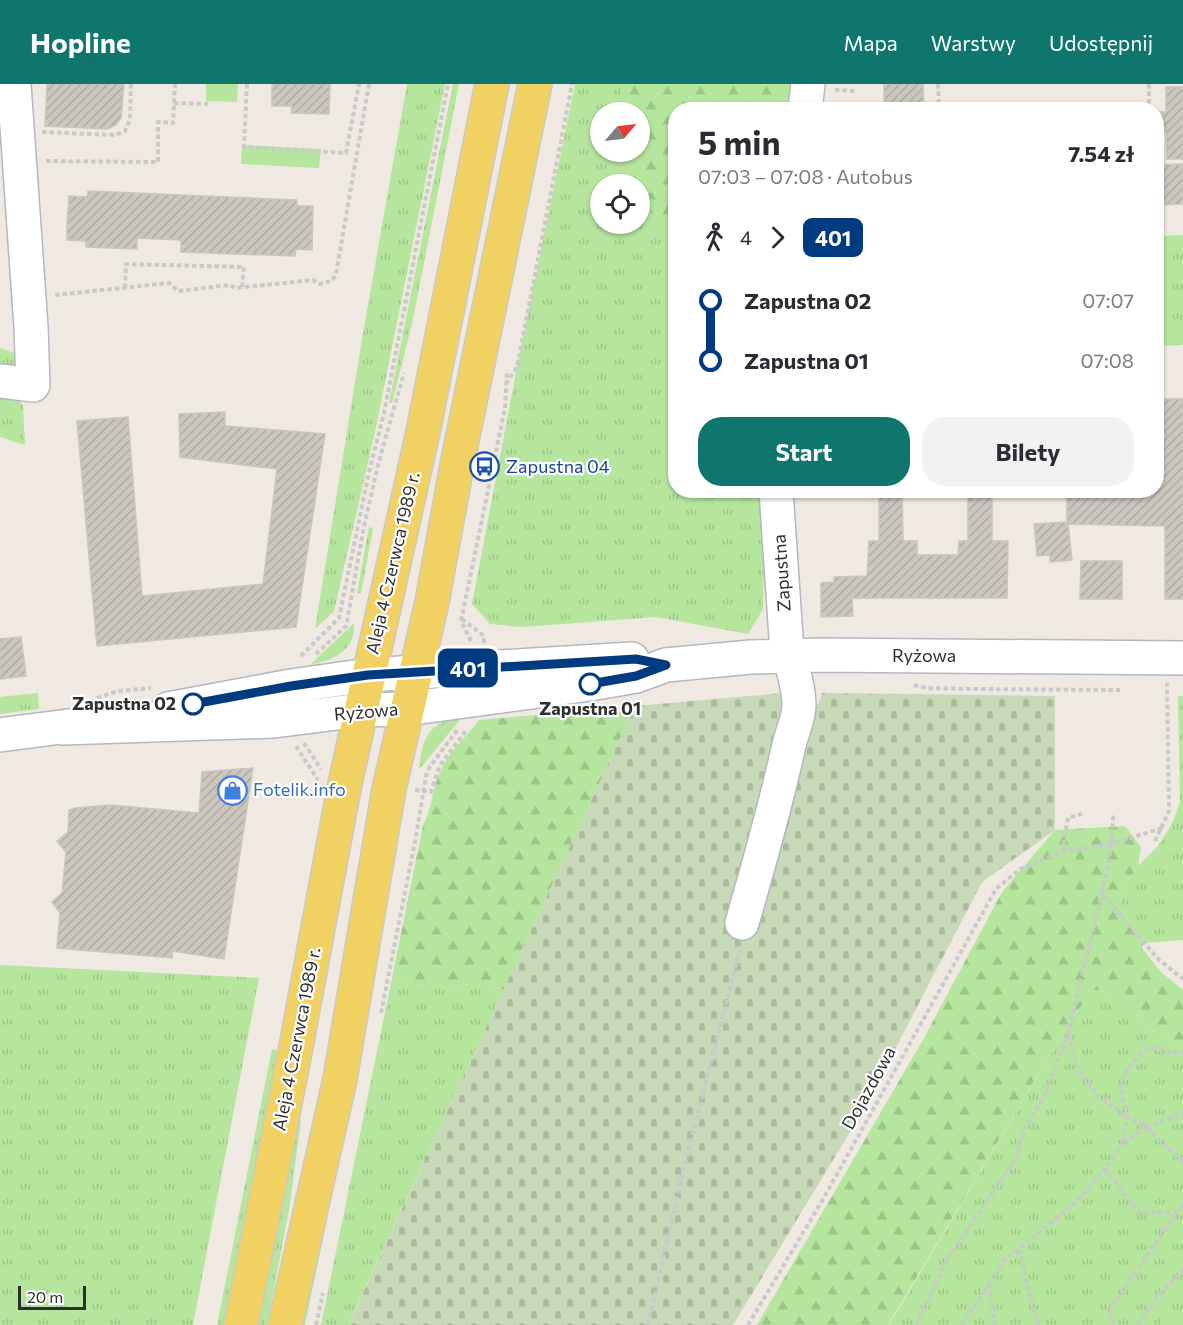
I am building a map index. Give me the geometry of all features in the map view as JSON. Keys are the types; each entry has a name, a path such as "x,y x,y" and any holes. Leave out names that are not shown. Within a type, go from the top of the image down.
{"main road":[{"name":"Aleja 4 Czerwca 1989 r.","path":"241,1325 344,788 423,432 492,84"},
{"path":"285,1325 340,1079 389,789 432,602 458,460 535,84"}],"street":[{"path":"0,381 33,385 14,84"},
{"path":"811,102 823,87"},
{"name":"Zapustna","path":"742,923 777,801 799,708 798,681 788,656 777,498"},
{"name":"Ryżowa","path":"62,728 274,721 361,710 406,709 590,684 636,676 666,665 752,657 1175,658"},
{"name":"Ryżowa","path":"0,735 62,728 291,686 368,675 636,659 666,665"}],"path":[{"path":"56,133 115,135 125,131 130,120 131,84"},
{"path":"57,160 115,163 126,160 158,162 158,122 173,123 175,84"},
{"path":"247,84 244,147 346,153 359,84"},
{"path":"54,295 169,283 178,291 230,285 242,288 313,280 319,284 335,278 369,84"},
{"path":"299,657 338,621 343,602 386,401 448,84"},
{"path":"502,389 517,367 572,84"},
{"path":"938,84 939,102"},
{"path":"1149,84 1149,102"},
{"path":"823,87 855,92"},
{"path":"174,103 209,104"},
{"path":"125,288 126,264 244,267 242,288"},
{"path":"311,658 346,626 379,461 406,368"},
{"path":"343,602 361,603"},
{"path":"459,610 462,619 484,636"},
{"path":"1155,841 1169,811 1175,658"},
{"path":"910,684 926,688 1120,690"},
{"path":"380,1021 429,768 461,725"},
{"path":"412,790 431,792 438,766 469,726"},
{"path":"293,742 319,781 319,787"},
{"path":"304,742 326,774"},
{"path":"1062,852 1068,818 1082,814"},
{"path":"916,1325 945,1263 1016,1158 1025,1127 1042,1101 1068,1034 1102,893 1112,844 1115,815"},
{"name":"Dojazdowa","path":"748,1325 822,1201 996,889 1020,869 1062,852 1112,844 1162,828"},
{"path":"1102,893 1158,959 1183,979"},
{"path":"648,1325 683,1172 740,950 742,923"},
{"path":"1068,1034 1078,1070 1097,1095 1127,1117 1146,1125 1183,1163"},
{"path":"1123,1143 1127,1117 1120,1091 1126,1068 1149,1047 1183,1053"},
{"path":"962,1325 1006,1259 1075,1203 1105,1169 1123,1143 1146,1125 1183,1114"},
{"path":"1105,1169 1141,1214 1176,1211"},
{"path":"1115,1325 1108,1312 1183,1204"},
{"path":"1018,1250 1023,1260 1024,1277 1038,1325"},
{"path":"1138,1325 1157,1297 1183,1269"},
{"path":"989,1284 994,1325"},
{"path":"316,1325 323,1292"}],"green space":[{"path":"206,84 238,84 237,102 206,101"},
{"path":"407,84 445,84 375,432 334,611 315,629 362,339"},
{"path":"453,84 459,84 412,324 392,403 389,403"},
{"path":"575,84 787,84 709,102 668,102 668,498 765,498 763,609 748,634 656,617 523,627 490,624 472,604 517,367"},
{"path":"621,84 794,84 792,102 668,102 668,238 650,206 650,174 632,174 625,162 650,162 650,102 621,102"},
{"path":"242,145 321,149 319,168 241,164"},
{"path":"1183,235 1183,345 1164,346 1164,236"},
{"path":"0,348 20,355 16,367 0,372"},
{"path":"0,393 18,399 23,405 25,445 0,437"},
{"path":"369,527 373,528 361,594 357,593"},
{"path":"354,623 351,641 341,653 310,665"},
{"path":"38,693 39,709 0,714 0,697"},
{"path":"783,693 799,708 817,707 822,693 1055,696 1055,830 982,882 864,1109 733,1325 350,1325 635,706"},
{"path":"1178,696 1183,696 1183,940 1147,943 1141,947 1140,932 1124,914 1120,892 1138,866 1158,846 1173,822 1180,802"},
{"path":"635,706 504,989 391,983 423,825 437,780 442,767 479,720"},
{"path":"462,717 419,769 422,748 429,733 442,722"},
{"path":"1125,826 1141,847 1138,866 1120,892 1124,914 1140,932 1141,947 1161,972 1183,990 1183,1043 1177,1044 1146,1026 1132,996 1094,990 1073,1016 888,1325 757,1325 924,1038 1002,892 1055,830"},
{"path":"0,965 259,978 193,1325 0,1325"},
{"path":"391,983 504,989 351,1318 350,1325 321,1325"},
{"path":"1094,990 1132,996 1146,1026 1177,1044 1183,1043 1183,1325 889,1325 1073,1016"},
{"path":"272,1049 276,1050 279,1056 225,1325 217,1325"},
{"path":"297,1120 301,1121 289,1210 267,1325 255,1325"},
{"path":"322,1214 328,1215 305,1325 297,1325"},
{"path":"1165,1309 1183,1314 1183,1325 1160,1325"}],"building":[{"path":"47,84 124,84 121,118 116,125 108,129 45,126"},
{"path":"272,84 330,84 329,114 291,113 292,106 272,106"},
{"path":"884,84 923,84 924,102 884,102"},
{"path":"1166,87 1183,87 1183,159 1167,159 1166,131 1164,131 1164,112 1166,112"},
{"path":"1183,164 1183,204 1164,205 1164,165"},
{"path":"88,191 297,200 297,206 313,206 312,250 296,249 295,256 181,252 181,240 137,238 137,249 86,247 86,241 67,240 67,226 69,196 87,197"},
{"path":"1164,399 1183,399 1183,599 1165,599 1165,526 1068,524 1072,560 1050,562 1050,555 1037,556 1034,524 1067,522 1067,498 1164,498"},
{"path":"225,412 225,426 325,434 296,627 97,646 77,421 128,417 142,596 263,584 277,469 180,457 179,414"},
{"path":"879,498 902,498 903,541 917,541 917,555 958,555 959,541 968,541 968,498 992,498 992,541 1008,541 1007,598 852,598 853,616 821,617 821,583 834,582 834,577 867,576 869,541 879,541"},
{"path":"1081,561 1122,561 1122,599 1080,599"},
{"path":"21,637 26,676 0,679 0,639"},
{"path":"253,768 224,959 172,951 172,958 57,948 60,913 52,902 62,893 66,852 57,841 68,832 69,810 110,805 199,813 202,772"}],"bus line":[{"name":"401","path":"193,704 368,675 636,659 666,665 636,676 590,684"}],"place":[{"name":"Zapustna 04","path":"485,467"},
{"name":"Zapustna 01","path":"590,684"},
{"name":"Zapustna 02","path":"193,704"},
{"name":"Fotelik.info","path":"232,790"}]}
